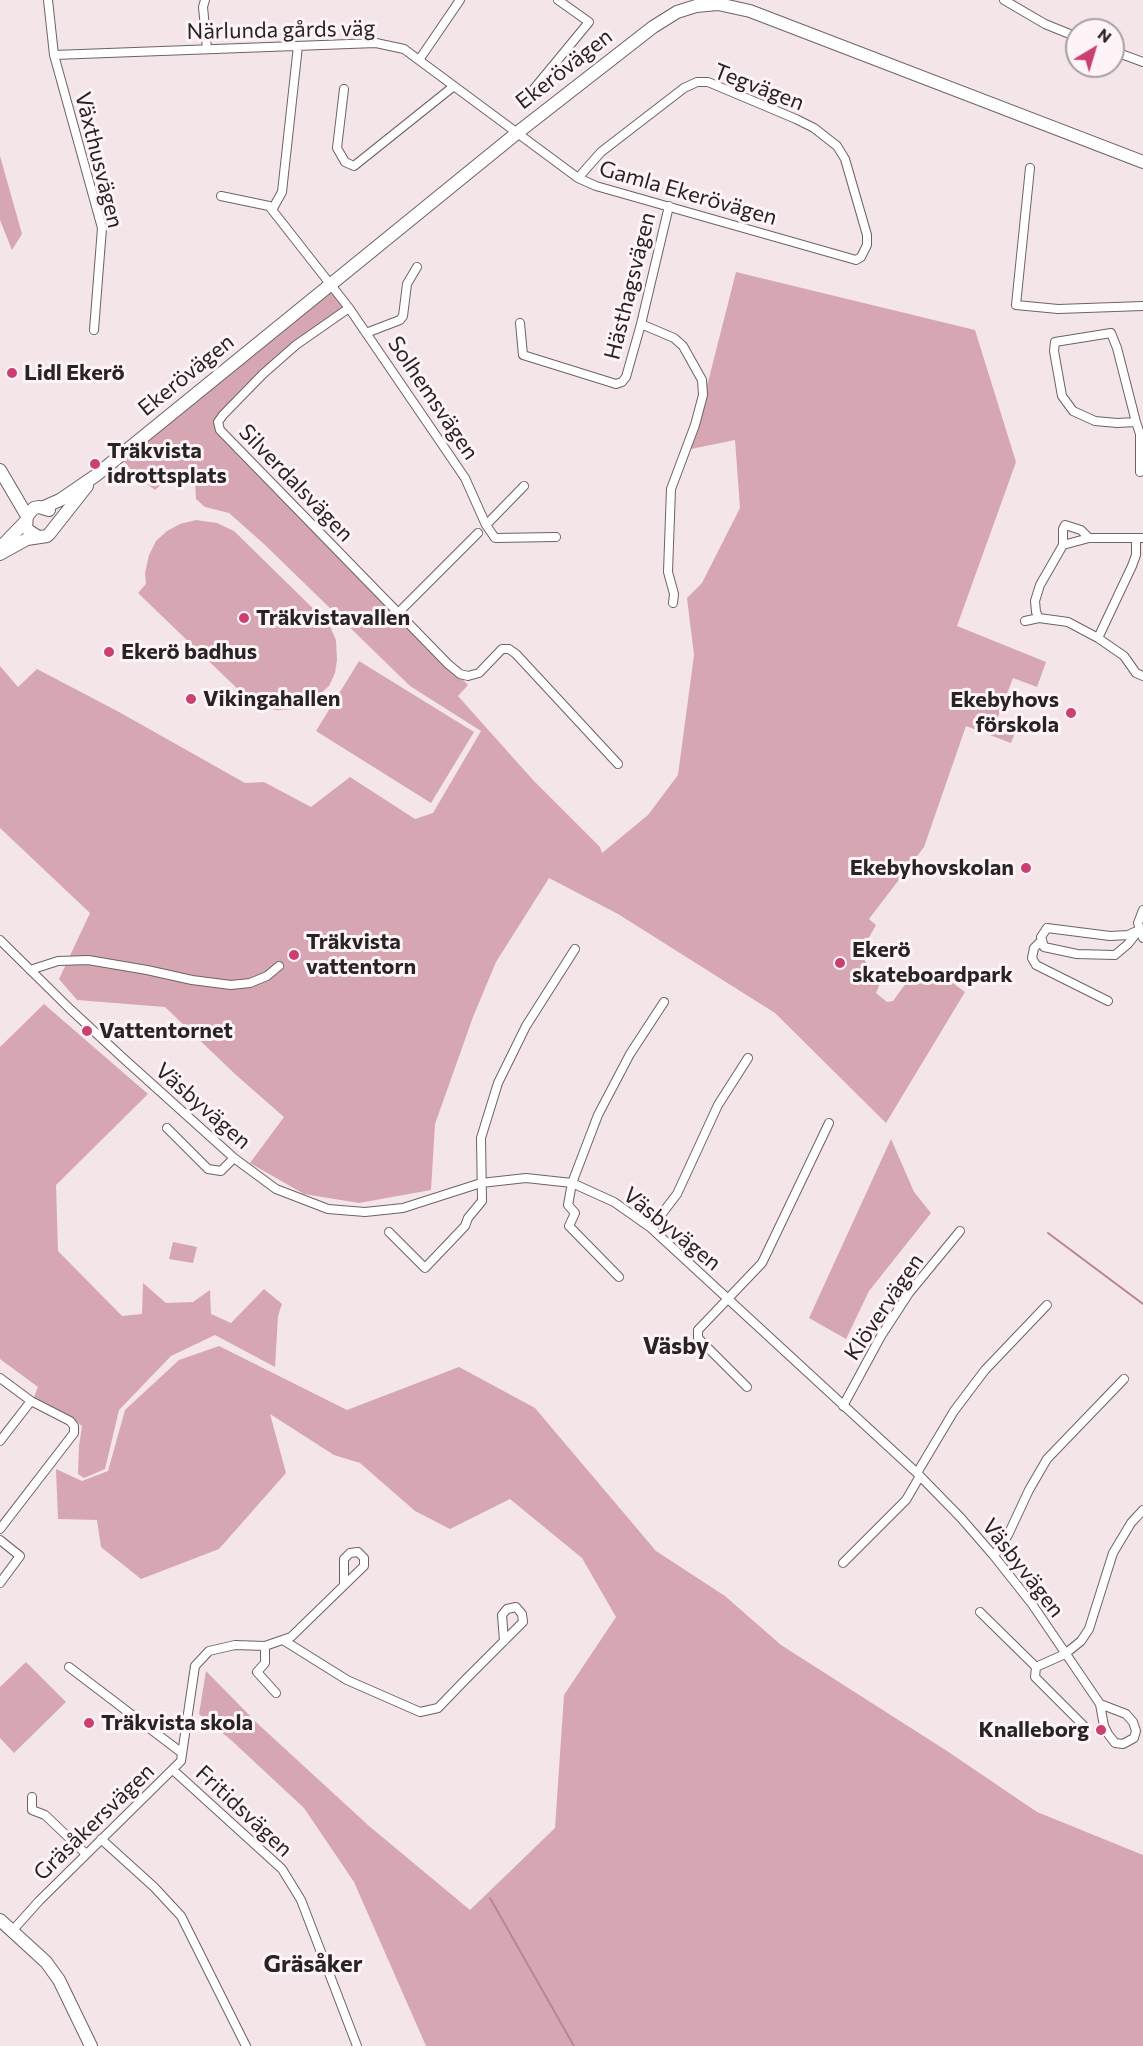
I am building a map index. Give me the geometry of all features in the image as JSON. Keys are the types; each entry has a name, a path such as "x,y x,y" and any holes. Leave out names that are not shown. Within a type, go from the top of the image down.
{"main road":[{"name":"Ekerövägen","path":"41,507 60,500 95,476 517,133 653,27 694,3 718,4 750,11 1143,162"},
{"path":"0,470 26,519 29,531 37,536"},
{"name":"Ekerövägen","path":"55,526 95,476"},
{"path":"0,554 27,539 47,536 55,526 53,513 41,507 8,482"},
{"path":"0,548 34,508 41,507"},
{"path":"0,1920 46,1962 59,1980 91,2046"}],"street":[{"name":"Växthusvägen","path":"48,0 54,55 102,228 94,330"},
{"path":"205,0 203,7 207,49"},
{"path":"419,60 460,0"},
{"path":"523,102 589,22 558,0"},
{"path":"1004,0 1045,24 1065,32"},
{"name":"Närlunda gårds väg","path":"54,55 376,43 404,49 517,133"},
{"path":"221,196 269,206 272,210 282,192 298,46"},
{"path":"1125,55 1143,62"},
{"name":"Tegvägen","path":"578,178 601,152 684,88 697,82 708,82 796,119 814,128 837,146 845,159 867,235 867,245 861,257"},
{"path":"344,89 336,148 345,162 354,166 454,86"},
{"name":"Gamla Ekerövägen","path":"517,133 578,178 596,186 856,260 861,257"},
{"path":"1030,168 1016,305 1058,309 1143,306"},
{"name":"Hästhagsvägen","path":"520,323 523,355 616,384 622,382 626,377 641,324 669,206"},
{"name":"Solhemsvägen","path":"272,210 349,308 465,478 486,525 495,538 556,537"},
{"path":"366,333 400,320 403,316 407,284 417,267"},
{"name":"Silverdalsvägen","path":"349,308 296,345 263,374 223,415 218,422 220,429 459,674 468,676 479,673 502,650 510,649 618,764"},
{"path":"641,324 674,338 683,346 702,380 703,395 695,425 671,489 668,572 674,594 673,603"},
{"path":"1136,422 1095,421 1073,411 1062,396 1054,351 1055,342 1111,333 1136,422 1142,434 1140,472"},
{"path":"486,525 524,486"},
{"path":"1039,618 1035,601 1040,585 1063,545 1065,525 1081,530 1089,538"},
{"path":"398,613 478,533"},
{"path":"1063,545 1089,538 1140,538 1134,561 1098,638"},
{"path":"1025,621 1039,618 1068,622 1098,638 1124,656 1136,673 1143,675"},
{"path":"1141,934 1138,922 1143,910"},
{"path":"1047,928 1110,936 1141,934 1115,955 1077,954 1044,946 1041,937 1047,928"},
{"name":"Väsbyvägen","path":"0,940 77,1016 234,1158 276,1189 328,1209 365,1212 403,1208 481,1183 526,1178 572,1183 614,1202 651,1228 918,1475 961,1518 1032,1604 1100,1704 1104,1726 1115,1743 1123,1744 1134,1738 1136,1731 1133,1722 1126,1714 1100,1704"},
{"path":"1042,940 1034,948 1032,958 1036,964 1108,1001"},
{"path":"389,1232 425,1268 465,1226 468,1218 482,1201 481,1138 498,1083 526,1026 575,949"},
{"path":"30,970 58,961 88,960 231,985 250,983 267,976 279,966"},
{"path":"619,1277 569,1226 575,1213 568,1205 572,1183 598,1115 630,1054 664,1002"},
{"path":"651,1228 677,1194 718,1105 748,1058"},
{"path":"747,1387 698,1338 698,1330 762,1263 829,1123"},
{"path":"167,1128 208,1169 220,1171 234,1158"},
{"name":"Klövervägen","path":"843,1406 881,1336 909,1293 960,1231"},
{"path":"843,1563 906,1500 954,1411 985,1370 1047,1305"},
{"path":"0,1378 31,1401 70,1421 74,1426 74,1433 0,1528"},
{"path":"994,1556 1008,1535 1029,1490 1047,1459 1124,1379"},
{"path":"0,1441 31,1401"},
{"path":"1036,1667 1065,1654 1081,1641 1089,1629 1113,1553 1131,1523 1143,1510"},
{"path":"0,1540 20,1556 0,1583"},
{"name":"Gräsåkersvägen","path":"13,1930 39,1901 181,1761 195,1666 209,1650 235,1645 265,1646 291,1637 344,1586"},
{"path":"980,1612 1036,1667"},
{"path":"284,1640 347,1680 420,1712 438,1708 504,1641"},
{"path":"265,1646 265,1664 257,1672 276,1693"},
{"path":"69,1667 182,1753"},
{"path":"1036,1667 1035,1677 1085,1726"},
{"name":"Fritidsvägen","path":"172,1770 282,1869 301,1900 357,2046"},
{"path":"32,1797 32,1810 45,1815 86,1854"},
{"path":"101,1839 154,1887 181,1916 246,2046"}],"shaded area":[{"path":"0,156 22,234 12,250 0,220"},
{"path":"736,272 975,330 1016,462 957,626 1046,662 1037,687 1013,678 995,725 1015,733 1011,743 966,726 924,847 869,919 876,925 861,952 862,957 881,981 876,993 887,1002 893,1001 909,979 923,984 934,969 965,992 886,1123 775,1013 618,914 549,878 496,962 473,1017 435,1124 431,1190 359,1203 304,1194 250,1163 284,1117 165,1007 77,1000 59,979 90,913 0,828 0,666 18,687 37,669 245,783 264,782 311,807 350,777 415,819 433,813 481,731 410,686 229,513 205,507 196,499 195,481 171,476 155,490 135,475 120,456 331,284 349,308 296,345 218,422 290,503 468,685 458,696 533,780 600,847 602,853 648,815 678,775 694,655 687,598 702,583 740,508 735,440 691,449"},
{"path":"196,520 217,523 234,531 329,624 336,640 335,673 329,686 310,703 294,709 276,710 259,705 245,696 138,593 146,584 145,573 149,555 156,541 167,531 180,524"},
{"path":"359,661 474,732 431,803 316,731"},
{"path":"44,1004 148,1094 56,1185 58,1251 122,1316 142,1314 143,1283 166,1303 193,1302 210,1290 211,1314 231,1323 264,1289 282,1304 278,1316 275,1367 215,1335 171,1356 119,1410 105,1469 84,1478 78,1474 82,1426 34,1397 38,1387 0,1359 0,1047"},
{"path":"891,1139 914,1192 931,1213 869,1291 846,1339 809,1318"},
{"path":"173,1242 197,1247 193,1263 169,1259"},
{"path":"219,1346 347,1410 459,1367 535,1408 656,1551 725,1596 781,1645 947,1751 1037,1812 1143,1855 1143,2046 426,2046 354,1882 304,1808 231,1740 199,1714 206,1671 258,1724 369,1826 470,1910 555,1828 564,1695 616,1617 582,1558 510,1499 450,1529 415,1511 360,1463 334,1455 270,1414 286,1473 219,1549 141,1579 101,1547 97,1520 58,1519 56,1469 82,1481 108,1471 125,1410 179,1360"},
{"path":"26,1662 66,1702 14,1753 0,1738 0,1687"}],"waterway":[{"path":"1048,1233 1143,1304"},
{"path":"490,1898 574,2046"}],"place":[{"name":"Lidl Ekerö","path":"12,373"},
{"name":"Träkvista idrottsplats","path":"95,464"},
{"name":"Träkvistavallen","path":"244,618"},
{"name":"Ekerö badhus","path":"109,652"},
{"name":"Vikingahallen","path":"191,699"},
{"name":"Ekebyhovs förskola","path":"1071,713"},
{"name":"Ekebyhovskolan","path":"1026,868"},
{"name":"Träkvista vattentorn","path":"294,955"},
{"name":"Ekerö skateboardpark","path":"840,963"},
{"name":"Vattentornet","path":"87,1031"},
{"name":"Träkvista skola","path":"89,1723"},
{"name":"Knalleborg","path":"1101,1730"}],"district":[{"name":"Väsby","path":"676,1346"},
{"name":"Gräsåker","path":"313,1964"}]}
